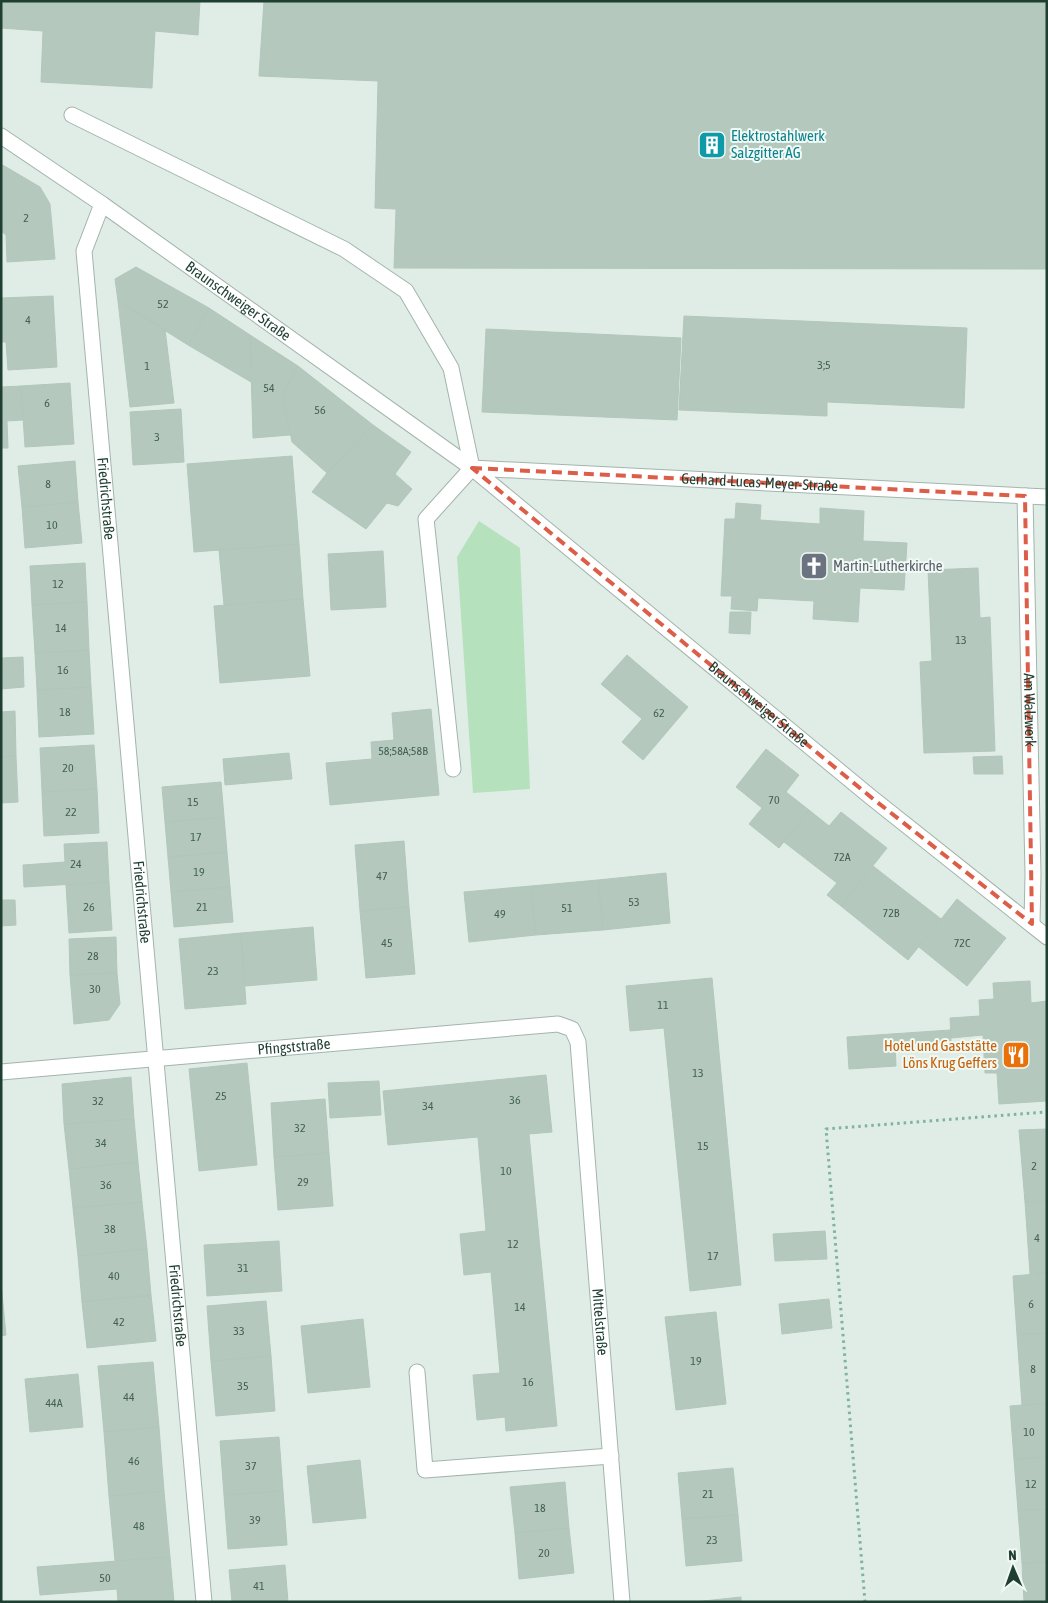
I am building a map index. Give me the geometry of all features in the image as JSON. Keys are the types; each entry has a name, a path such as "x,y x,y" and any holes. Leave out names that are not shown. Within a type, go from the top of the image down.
{"street":[{"path":"72,115 344,249 406,290 451,368 472,468 426,518 453,769"},
{"name":"Braunschweiger Straße","path":"1,136 102,204 472,468 872,798 1047,937"},
{"name":"Friedrichstraße","path":"102,204 84,250 204,1602"},
{"name":"Gerhard-Lucas-Meyer-Straße","path":"472,468 1047,497"},
{"name":"Am Walzwerk","path":"1025,496 1033,874 1032,924"},
{"name":"Pfingststraße","path":"1,1072 156,1057 558,1024 572,1029 578,1042"},
{"name":"Mittelstraße","path":"578,1042 622,1602"},
{"path":"417,1372 425,1470 611,1456"}],"path":[{"path":"865,1602 826,1129 1047,1112"}],"highlighted area":[{"path":"472,468 1025,496 1032,924 872,798"}],"green space":[{"path":"479,521 520,548 530,789 473,793 457,557"}],"building":[{"path":"1,1 200,1 198,35 155,31 152,88 41,82 43,31 1,28"},
{"name":"Elektrostahlwerk Salzgitter AG","path":"264,1 1047,1 1047,269 394,268 396,209 375,208 378,81 259,76"},
{"path":"1,164 40,187 50,204 55,259 7,262 6,235 1,231"},
{"path":"136,267 209,308 188,345 118,301 115,279"},
{"path":"53,296 57,367 8,370 6,342 1,342 1,298"},
{"path":"118,301 165,329 174,403 130,407"},
{"path":"209,308 250,335 251,382 188,345"},
{"path":"684,316 967,328 964,408 827,402 827,416 679,410"},
{"path":"486,329 681,338 677,420 482,412"},
{"path":"250,335 298,366 283,395 290,435 253,438"},
{"path":"298,366 373,425 327,473 292,442 283,395"},
{"path":"70,383 74,444 25,447 21,386"},
{"path":"21,386 23,420 7,421 8,448 1,448 1,387"},
{"path":"181,409 184,462 133,465 130,412"},
{"path":"373,425 411,452 395,474 412,489 398,506 387,503 366,529 312,492 327,473"},
{"path":"292,456 299,544 194,552 187,464"},
{"path":"75,461 78,502 22,507 18,466"},
{"path":"78,502 82,543 25,548 22,507"},
{"name":"Martin-Lutherkirche","path":"736,503 761,505 760,520 820,524 820,508 864,511 863,541 907,543 904,590 860,588 858,622 813,619 814,601 758,598 757,611 731,609 732,596 721,596 725,519 735,519"},
{"path":"299,544 303,599 224,605 219,550"},
{"path":"383,551 386,607 331,610 328,554"},
{"path":"85,563 87,602 32,605 30,566"},
{"path":"978,568 980,618 990,617 995,751 924,753 920,662 932,661 928,570"},
{"path":"303,599 310,676 220,683 214,606"},
{"path":"87,602 89,650 35,653 32,605"},
{"path":"730,612 751,612 750,634 729,633"},
{"path":"89,650 91,687 37,690 35,653"},
{"path":"627,655 688,707 643,760 622,742 642,719 601,684"},
{"path":"23,657 24,687 1,689 1,658"},
{"path":"91,687 94,734 39,737 37,690"},
{"path":"431,709 439,795 330,805 326,763 372,759 371,742 394,740 392,713"},
{"path":"15,711 16,756 1,757 1,712"},
{"path":"94,745 97,789 42,792 40,748"},
{"path":"766,749 799,775 786,792 809,810 779,848 749,824 762,808 736,787"},
{"path":"289,753 292,779 225,785 223,759"},
{"path":"16,756 18,802 1,803 1,757"},
{"path":"1002,756 1003,774 974,774 973,757"},
{"path":"221,782 224,817 165,822 162,787"},
{"path":"97,789 99,833 44,836 42,792"},
{"path":"809,810 829,826 841,812 887,848 841,906 827,895 837,883 784,842"},
{"path":"224,817 227,852 168,857 165,822"},
{"path":"404,841 409,907 360,911 355,845"},
{"path":"107,842 109,882 24,887 23,865 65,862 64,844"},
{"path":"227,852 230,887 171,892 168,857"},
{"path":"873,866 941,919 908,960 841,906"},
{"path":"666,873 670,923 603,930 598,880"},
{"path":"598,880 603,930 536,935 531,886"},
{"path":"109,882 112,930 69,933 66,885"},
{"path":"531,886 536,935 469,942 464,892"},
{"path":"230,887 233,922 174,927 171,892"},
{"path":"957,899 1006,938 967,986 919,947"},
{"path":"1,900 15,900 16,925 1,926"},
{"path":"409,907 415,974 366,978 360,911"},
{"path":"313,927 317,980 245,986 241,933"},
{"path":"241,933 246,1004 185,1009 179,939"},
{"path":"116,937 117,973 70,975 69,939"},
{"path":"117,973 120,1004 109,1020 74,1024 70,975"},
{"path":"712,978 741,1285 690,1291 664,1028 630,1031 626,986"},
{"name":"Hotel und Gaststätte Löns Krug Geffers","path":"1030,981 1031,1003 1047,1001 1047,1101 999,1104 997,1073 985,1073 983,1035 951,1038 950,1018 980,1016 979,1000 994,999 993,983"},
{"path":"950,1030 951,1041 895,1045 896,1066 849,1069 847,1037"},
{"path":"247,1063 257,1165 199,1171 189,1069"},
{"path":"546,1075 552,1132 529,1134 557,1426 506,1431 505,1417 477,1420 473,1375 500,1373 491,1272 464,1275 460,1234 486,1231 478,1137 388,1145 383,1091"},
{"path":"131,1077 134,1119 64,1124 62,1084"},
{"path":"379,1081 381,1115 330,1118 328,1083"},
{"path":"325,1099 329,1153 274,1157 271,1103"},
{"path":"134,1119 138,1162 69,1169 64,1124"},
{"path":"1047,1129 1047,1201 1025,1202 1019,1130"},
{"path":"329,1153 333,1206 278,1210 274,1157"},
{"path":"138,1162 142,1202 73,1208 69,1169"},
{"path":"1047,1201 1047,1273 1030,1274 1025,1202"},
{"path":"142,1202 147,1249 78,1256 73,1208"},
{"path":"825,1231 827,1259 775,1261 773,1234"},
{"path":"279,1241 282,1291 207,1296 204,1245"},
{"path":"147,1249 151,1295 82,1302 78,1256"},
{"path":"1047,1273 1047,1333 1017,1335 1013,1276"},
{"path":"1,1283 6,1335 1,1336"},
{"path":"151,1295 156,1341 87,1348 82,1302"},
{"path":"829,1299 832,1328 782,1334 779,1304"},
{"path":"266,1301 271,1356 211,1361 207,1306"},
{"path":"716,1312 726,1404 676,1410 665,1317"},
{"path":"363,1319 370,1387 308,1393 301,1326"},
{"path":"1047,1333 1047,1403 1022,1405 1017,1335"},
{"path":"271,1356 275,1411 216,1416 211,1361"},
{"path":"153,1362 159,1427 104,1432 98,1366"},
{"path":"78,1374 83,1427 30,1432 25,1379"},
{"path":"1047,1403 1047,1457 1014,1459 1010,1406"},
{"path":"159,1427 164,1491 109,1496 104,1432"},
{"path":"279,1437 283,1491 224,1495 220,1441"},
{"path":"1047,1457 1047,1509 1018,1511 1014,1459"},
{"path":"360,1460 366,1518 313,1523 307,1466"},
{"path":"733,1468 738,1515 682,1519 678,1473"},
{"path":"565,1482 569,1528 515,1533 510,1487"},
{"path":"164,1491 170,1557 115,1561 109,1496"},
{"path":"283,1491 287,1545 228,1549 224,1495"},
{"path":"1047,1509 1047,1562 1022,1563 1018,1511"},
{"path":"738,1515 742,1561 686,1566 682,1519"},
{"path":"569,1528 574,1573 519,1579 515,1533"},
{"path":"170,1557 174,1602 118,1602 117,1589 40,1595 37,1567"},
{"path":"1047,1562 1047,1602 1024,1602 1022,1563"},
{"path":"285,1565 288,1602 232,1602 229,1570"},
{"path":"741,1597 741,1602 694,1602"}],"place":[{"name":"Elektrostahlwerk Salzgitter AG","path":"712,145"},
{"name":"Martin-Lutherkirche","path":"814,566"},
{"name":"Hotel und Gaststätte Löns Krug Geffers","path":"1016,1055"}]}
